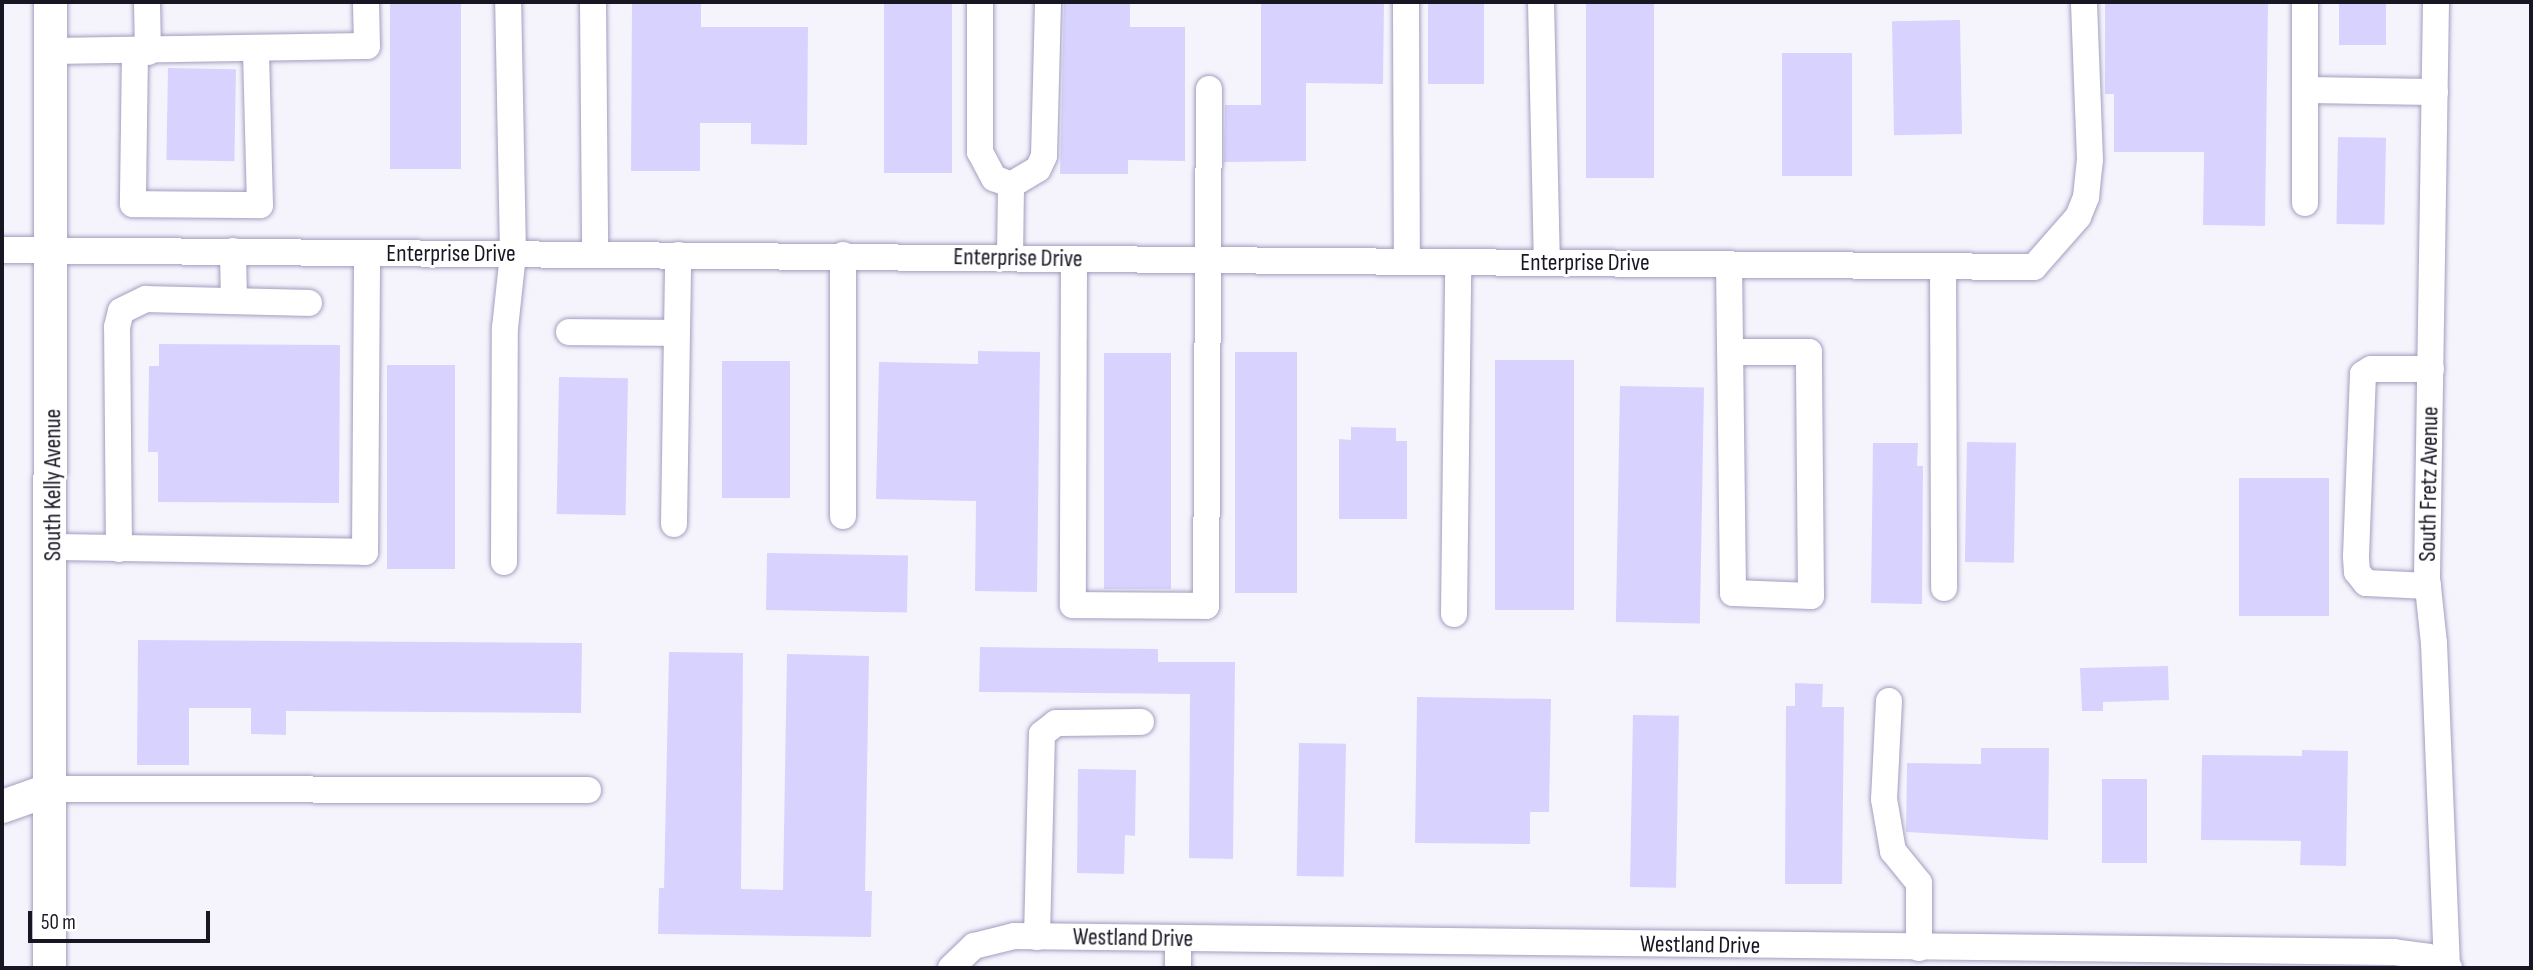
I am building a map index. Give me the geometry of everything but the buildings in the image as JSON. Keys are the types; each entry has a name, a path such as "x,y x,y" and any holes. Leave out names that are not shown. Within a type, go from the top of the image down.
{"main road":[{"name":"South Kelly Avenue","path":"49,968 53,547 50,2"},
{"path":"2,806 50,789"}],"street":[{"path":"147,2 141,52 133,204 260,205 257,48"},
{"path":"50,51 141,52 367,46 366,2"},
{"path":"503,562 506,328 513,254 508,2"},
{"path":"593,2 595,255"},
{"path":"980,2 980,152 994,178 1011,185 1033,174 1044,156 1048,2"},
{"path":"1406,2 1407,261"},
{"path":"1541,2 1547,264"},
{"name":"Enterprise Drive","path":"2,250 843,255 2034,268 2078,217 2086,197 2090,160 2084,2"},
{"path":"2305,2 2305,202"},
{"name":"South Fretz Avenue","path":"2436,2 2428,586 2448,967"},
{"path":"1074,259 1073,605 1206,606 1209,89"},
{"path":"2305,90 2435,92"},
{"path":"1010,258 1011,185"},
{"path":"233,251 234,301"},
{"path":"53,547 365,552 367,254"},
{"path":"674,524 678,255"},
{"path":"843,255 843,516"},
{"path":"1454,614 1458,262"},
{"path":"1729,264 1733,593 1811,596 1809,352 1731,352"},
{"path":"1943,266 1944,588"},
{"path":"119,549 117,327 121,311 146,299 309,303"},
{"path":"569,332 677,333"},
{"path":"2428,586 2366,583 2357,572 2356,556 2363,374 2371,369 2431,369"},
{"path":"1889,701 1884,799 1894,851 1919,883 1919,948"},
{"path":"1037,937 1037,833 1045,728 1056,723 1142,722"},
{"path":"50,789 588,790"},
{"name":"Westland Drive","path":"954,964 992,939 1037,937 1919,948 2134,958 2251,959 2410,953 2448,967"},
{"path":"1178,939 1178,968"}]}
